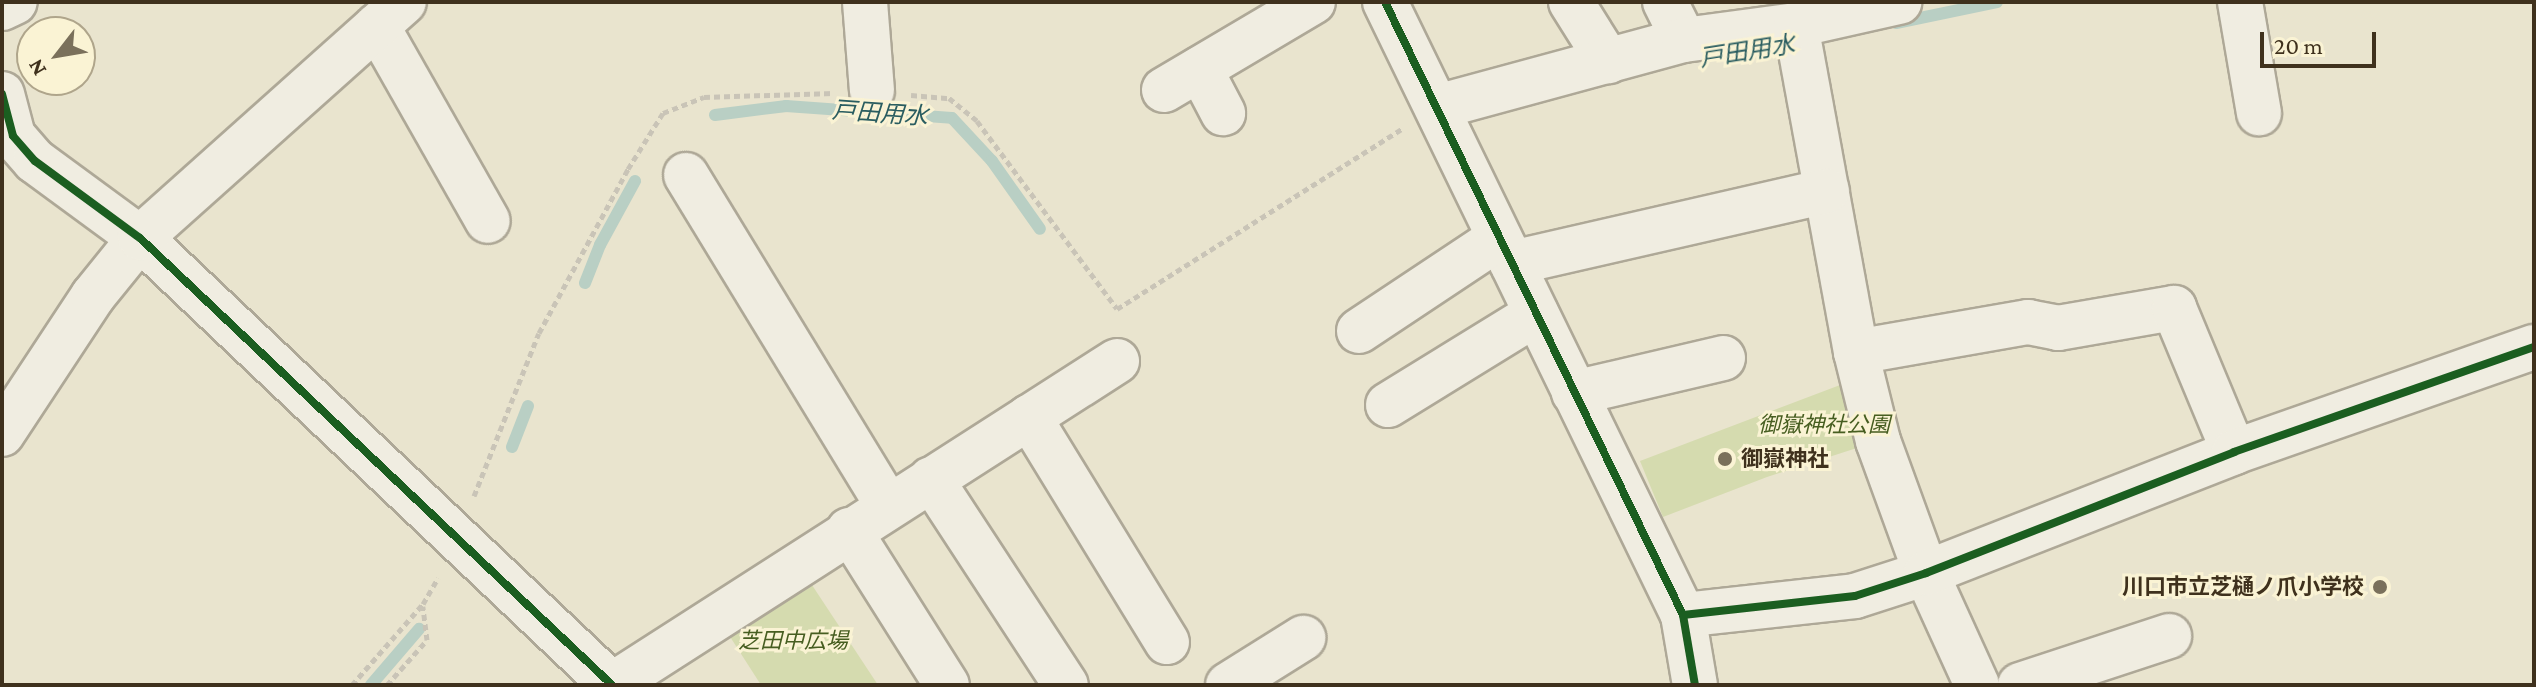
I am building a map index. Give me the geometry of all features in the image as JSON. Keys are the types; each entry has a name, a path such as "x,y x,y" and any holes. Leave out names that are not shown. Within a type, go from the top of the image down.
{"street":[{"path":"2,8 15,2"},
{"path":"865,2 872,91"},
{"path":"1223,113 1182,80 1313,2"},
{"path":"1385,2 1683,615 1695,685"},
{"path":"1571,2 1608,61"},
{"path":"1437,107 1608,61 1674,21 1796,25 1899,2"},
{"path":"2240,2 2259,113"},
{"path":"2,434 93,296 140,238 390,14 488,221"},
{"path":"1796,25 1856,352 1878,441 1926,573 1977,685"},
{"path":"2,94 8,144 140,238 612,685 849,530 1117,361"},
{"path":"686,175 888,506"},
{"path":"1359,331 1505,250 1827,191"},
{"path":"1856,352 2028,322 2058,328 2174,308 2234,452"},
{"path":"1388,405 1536,314"},
{"path":"1683,615 1855,596 1926,573 2234,452 2534,347"},
{"path":"1574,393 1723,358"},
{"path":"1029,417 1167,642"},
{"path":"931,479 1066,685"},
{"path":"849,530 947,685"},
{"path":"2020,685 2169,636"},
{"path":"1228,685 1303,638"}],"path":[{"path":"352,685 423,604 460,540 539,333 628,169 663,113 704,97 872,91 949,98 977,121 1117,309 1437,107"},
{"path":"387,685 427,640 423,604"}],"green space":[{"name":"御嶽神社公園","path":"1848,382 1863,446 1767,477 1663,517 1640,461"},
{"name":"芝田中広場","path":"808,579 878,685 761,685 727,632"}],"waterway":[{"name":"戸田用水","path":"1896,23 1997,2"},
{"name":"戸田用水","path":"715,115 786,106 952,118 992,161 1040,229"},
{"name":"戸田用水","path":"585,283 600,245 635,181"},
{"name":"戸田用水","path":"512,447 528,406"},
{"name":"戸田用水","path":"371,685 419,629"}],"cycle path":[{"path":"1385,2 1683,615 1695,685"},
{"path":"2,94 13,136 35,161 140,238 612,685"},
{"path":"1683,615 1855,596 1926,573 2234,452 2534,347"}],"place":[{"name":"御嶽神社","path":"1725,459"},
{"name":"川口市立芝樋ノ爪小学校","path":"2380,587"}]}
